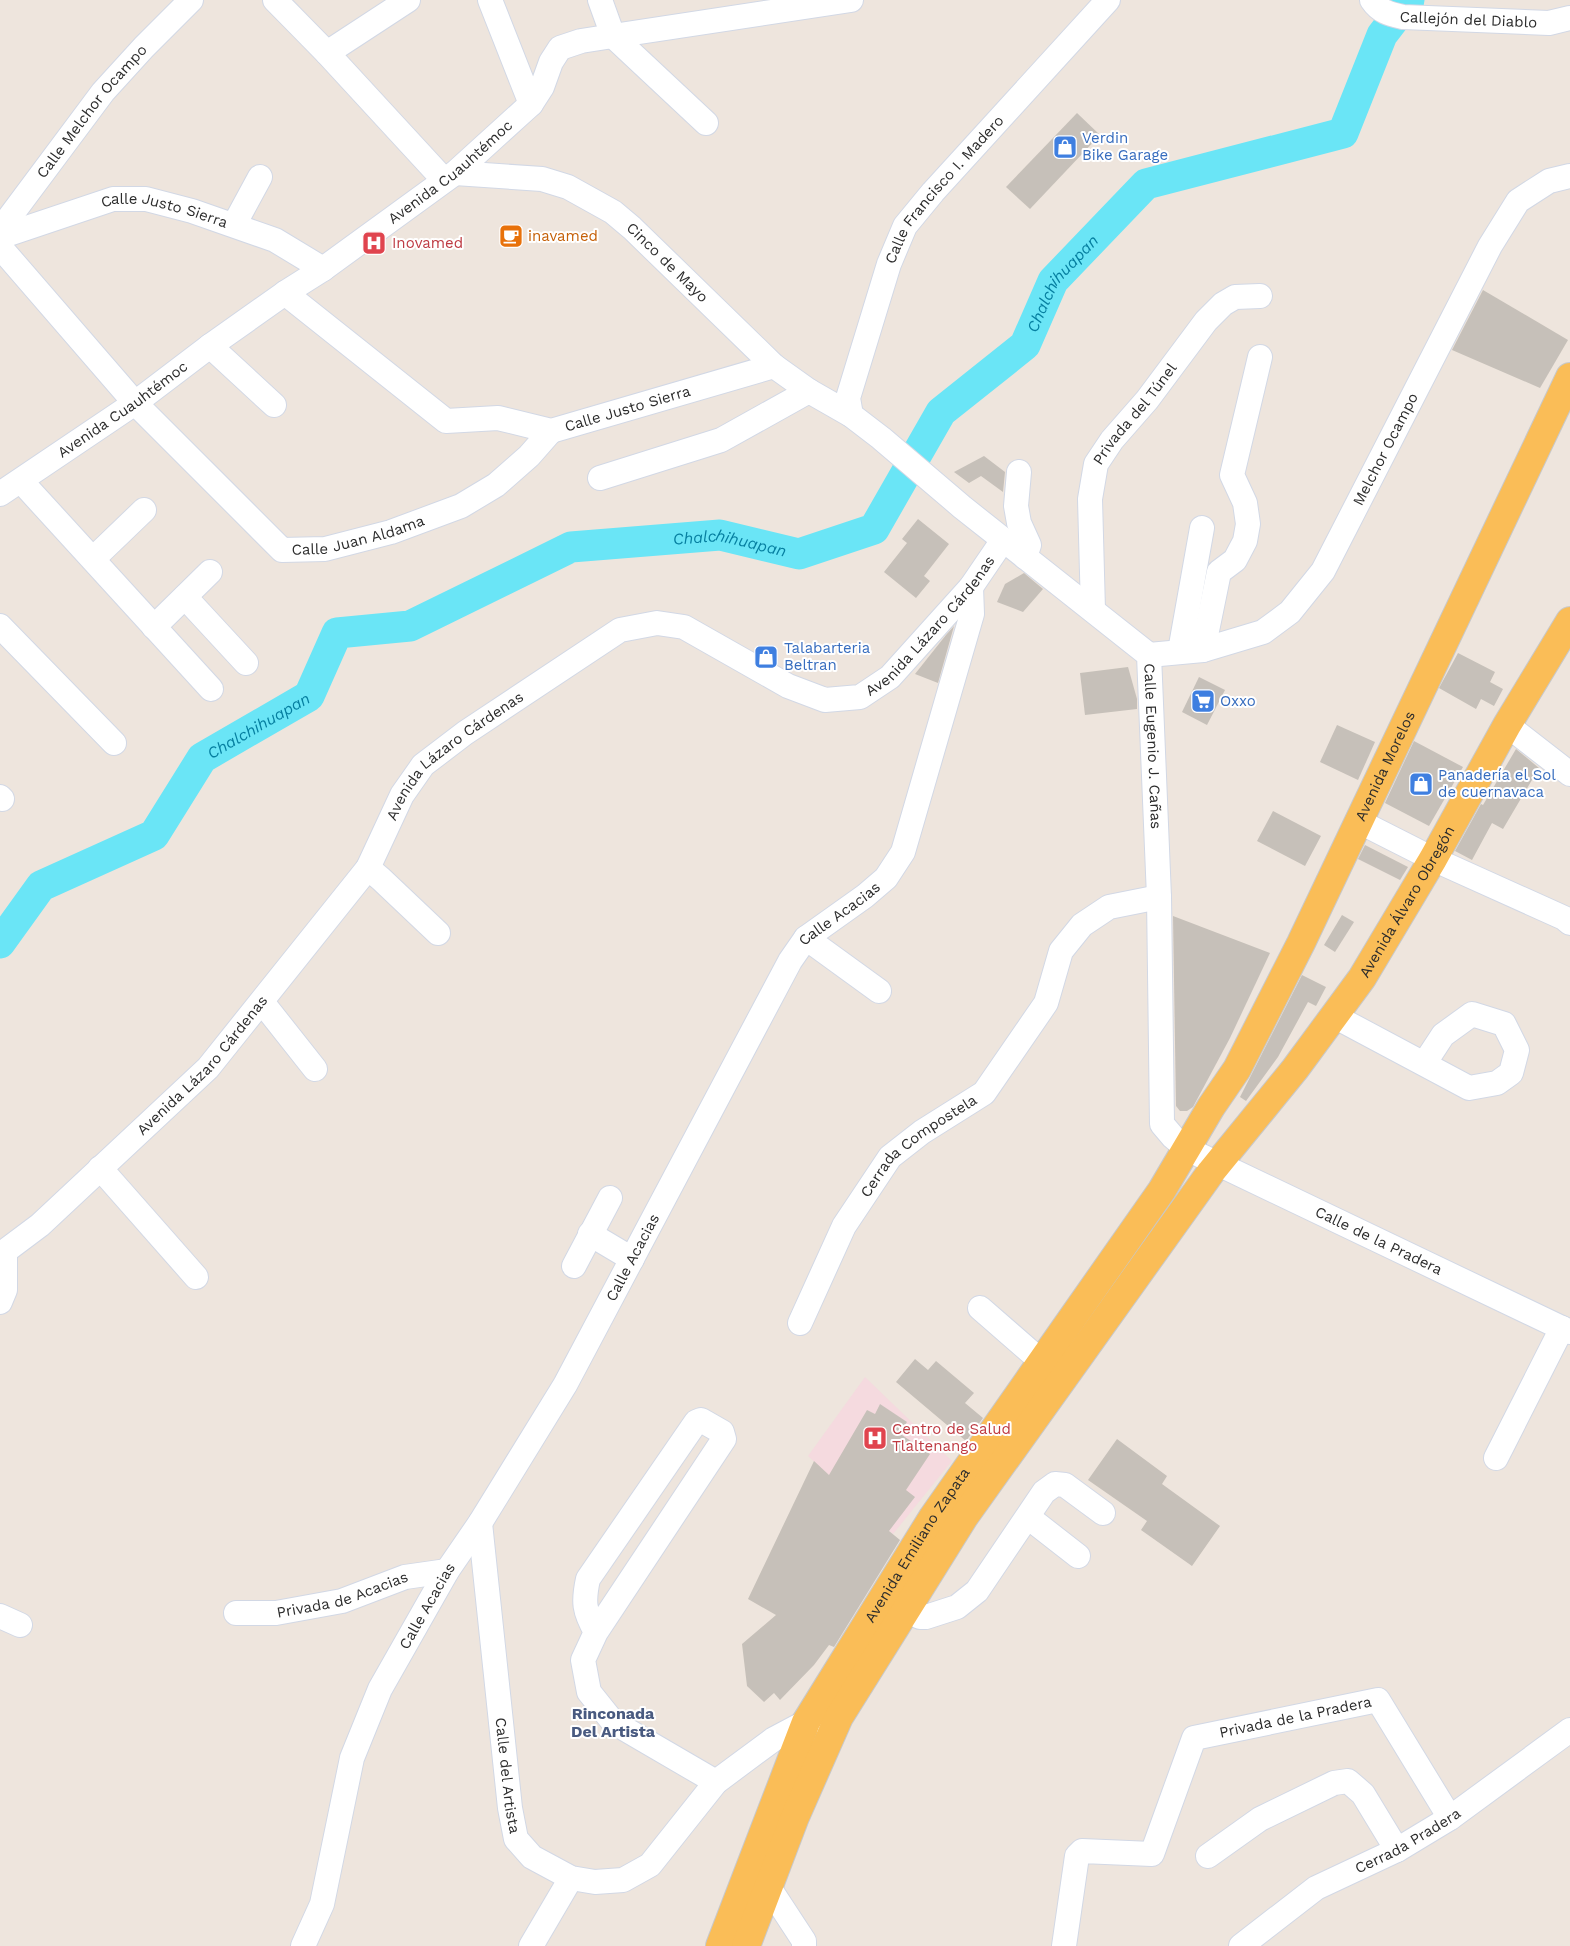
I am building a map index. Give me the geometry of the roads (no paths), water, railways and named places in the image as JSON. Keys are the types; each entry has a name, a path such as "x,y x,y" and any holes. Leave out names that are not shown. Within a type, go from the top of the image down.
{"main road":[{"name":"Avenida Morelos","path":"1187,1149 1211,1107 1237,1069 1301,943 1570,377"},
{"name":"Avenida Álvaro Obregón","path":"1218,1164 1295,1069 1362,978 1433,859 1507,725 1570,620"},
{"name":"Avenida Emiliano Zapata","path":"746,1946 795,1817 839,1717 895,1603 933,1517 1162,1190 1187,1149"},
{"name":"Avenida Emiliano Zapata","path":"720,1946 806,1722 895,1603 964,1517 1218,1164"}],"street":[{"name":"Calle Melchor Ocampo","path":"0,230 103,92 191,0"},
{"path":"275,0 450,176"},
{"path":"327,52 408,0"},
{"path":"490,0 531,104"},
{"path":"600,0 613,36 706,123"},
{"name":"Avenida Cuauhtémoc","path":"0,494 135,403 210,346 285,293 323,269 450,176 531,104 542,87 551,62 560,48 580,41 850,0"},
{"name":"Calle Francisco I. Madero","path":"851,415 848,398 889,264 905,226 933,192 1108,0"},
{"name":"Callejón del Diablo","path":"1372,0 1386,13 1403,17 1549,23 1570,18"},
{"name":"Cinco de Mayo","path":"450,176 542,178 568,187 613,212 654,248 774,366 809,391 851,415"},
{"name":"Melchor Ocampo","path":"1149,655 1203,650 1263,632 1290,612 1323,571 1490,246 1518,201 1549,181 1570,176"},
{"path":"234,225 260,177"},
{"name":"Calle Justo Sierra","path":"0,237 113,199 146,199 234,225 275,240 323,269"},
{"name":"Calle Juan Aldama","path":"0,247 135,403 282,550 325,549 391,532 461,506 496,485 529,456 551,431"},
{"name":"Calle Justo Sierra","path":"285,293 446,421 498,418 551,431 774,366"},
{"name":"Privada del Túnel","path":"1093,610 1090,499 1096,464 1112,440 1147,400 1206,321 1223,304 1235,297 1260,296"},
{"path":"210,346 274,405"},
{"path":"1203,650 1219,572 1235,560 1245,540 1248,524 1245,503 1232,475 1260,357"},
{"path":"600,478 721,440 809,391"},
{"name":"Calle Eugenio J. Cañas","path":"851,415 882,438 962,507 1149,655 1159,897 1162,1124 1187,1149"},
{"path":"1020,472 1016,506 1019,523 1029,544 1025,557"},
{"path":"21,481 211,689"},
{"path":"93,559 144,510"},
{"path":"1180,652 1202,528"},
{"name":"Avenida Lázaro Cárdenas","path":"3,1254 40,1225 208,1068 368,868 402,795 423,765 465,732 620,630 657,623 684,627 788,686 825,700 860,697 890,678 971,587 1003,540"},
{"path":"154,627 210,572"},
{"name":"Calle Acacias","path":"303,1946 322,1904 352,1758 380,1689 447,1571 480,1522 565,1385 790,961 806,938 865,896 886,878 903,852 972,614 971,587"},
{"path":"185,597 246,663"},
{"path":"0,626 114,743"},
{"path":"1507,725 1570,774"},
{"path":"1358,821 1433,859 1564,918 1570,923"},
{"path":"368,868 438,933"},
{"name":"Cerrada Compostela","path":"800,1323 844,1226 890,1158 922,1132 984,1093 1046,1003 1061,951 1082,925 1109,907 1159,897"},
{"path":"806,938 879,991"},
{"path":"262,1002 315,1069"},
{"path":"1334,1016 1424,1064"},
{"name":"Calle de la Pradera","path":"1187,1149 1566,1330"},
{"path":"100,1168 196,1277"},
{"path":"574,1266 610,1198"},
{"path":"590,1234 632,1259"},
{"path":"0,1302 5,1290 3,1254"},
{"path":"980,1308 1042,1362"},
{"path":"1496,1458 1566,1330"},
{"path":"596,1632 586,1614 584,1596 588,1579 696,1422 700,1420 722,1432 724,1439 596,1632 583,1660 589,1692 613,1722 716,1782"},
{"path":"895,1603 920,1617 926,1617 956,1607 977,1591 1044,1492 1055,1484 1065,1485 1102,1513"},
{"path":"1028,1516 1078,1556"},
{"name":"Calle del Artista","path":"480,1522 509,1798 516,1839 532,1857 571,1878 595,1882 623,1880 650,1865 716,1782 774,1739 806,1722 839,1717"},
{"name":"Privada de Acacias","path":"236,1613 276,1613 342,1601 405,1577 447,1571"},
{"name":"Privada de la Pradera","path":"1064,1946 1079,1852 1152,1854 1194,1738 1378,1700 1450,1818"},
{"name":"Cerrada Pradera","path":"1241,1946 1316,1888 1397,1850 1450,1818 1570,1730"},
{"path":"1208,1856 1260,1819 1334,1782 1348,1781 1363,1794 1397,1850"},
{"path":"532,1946 571,1878"},
{"path":"768,1886 804,1941 804,1946"}],"waterway":[{"name":"Chalchihuapan","path":"0,943 41,886 154,835 202,758 309,696 337,633 410,626 571,547 720,535 799,554 874,529 941,412 1025,345 1053,281 1146,184 1343,133 1382,35 1409,0"}],"place":[{"name":"Verdin Bike Garage","path":"1065,147"},
{"name":"inavamed","path":"511,236"},
{"name":"Inovamed","path":"374,243"},
{"name":"Talabarteria Beltran","path":"766,657"},
{"name":"Oxxo","path":"1203,701"},
{"name":"Panadería el Sol de cuernavaca","path":"1421,784"},
{"name":"Centro de Salud Tlaltenango","path":"875,1438"}],"district":[{"name":"Rinconada Del Artista","path":"613,1722"}]}
